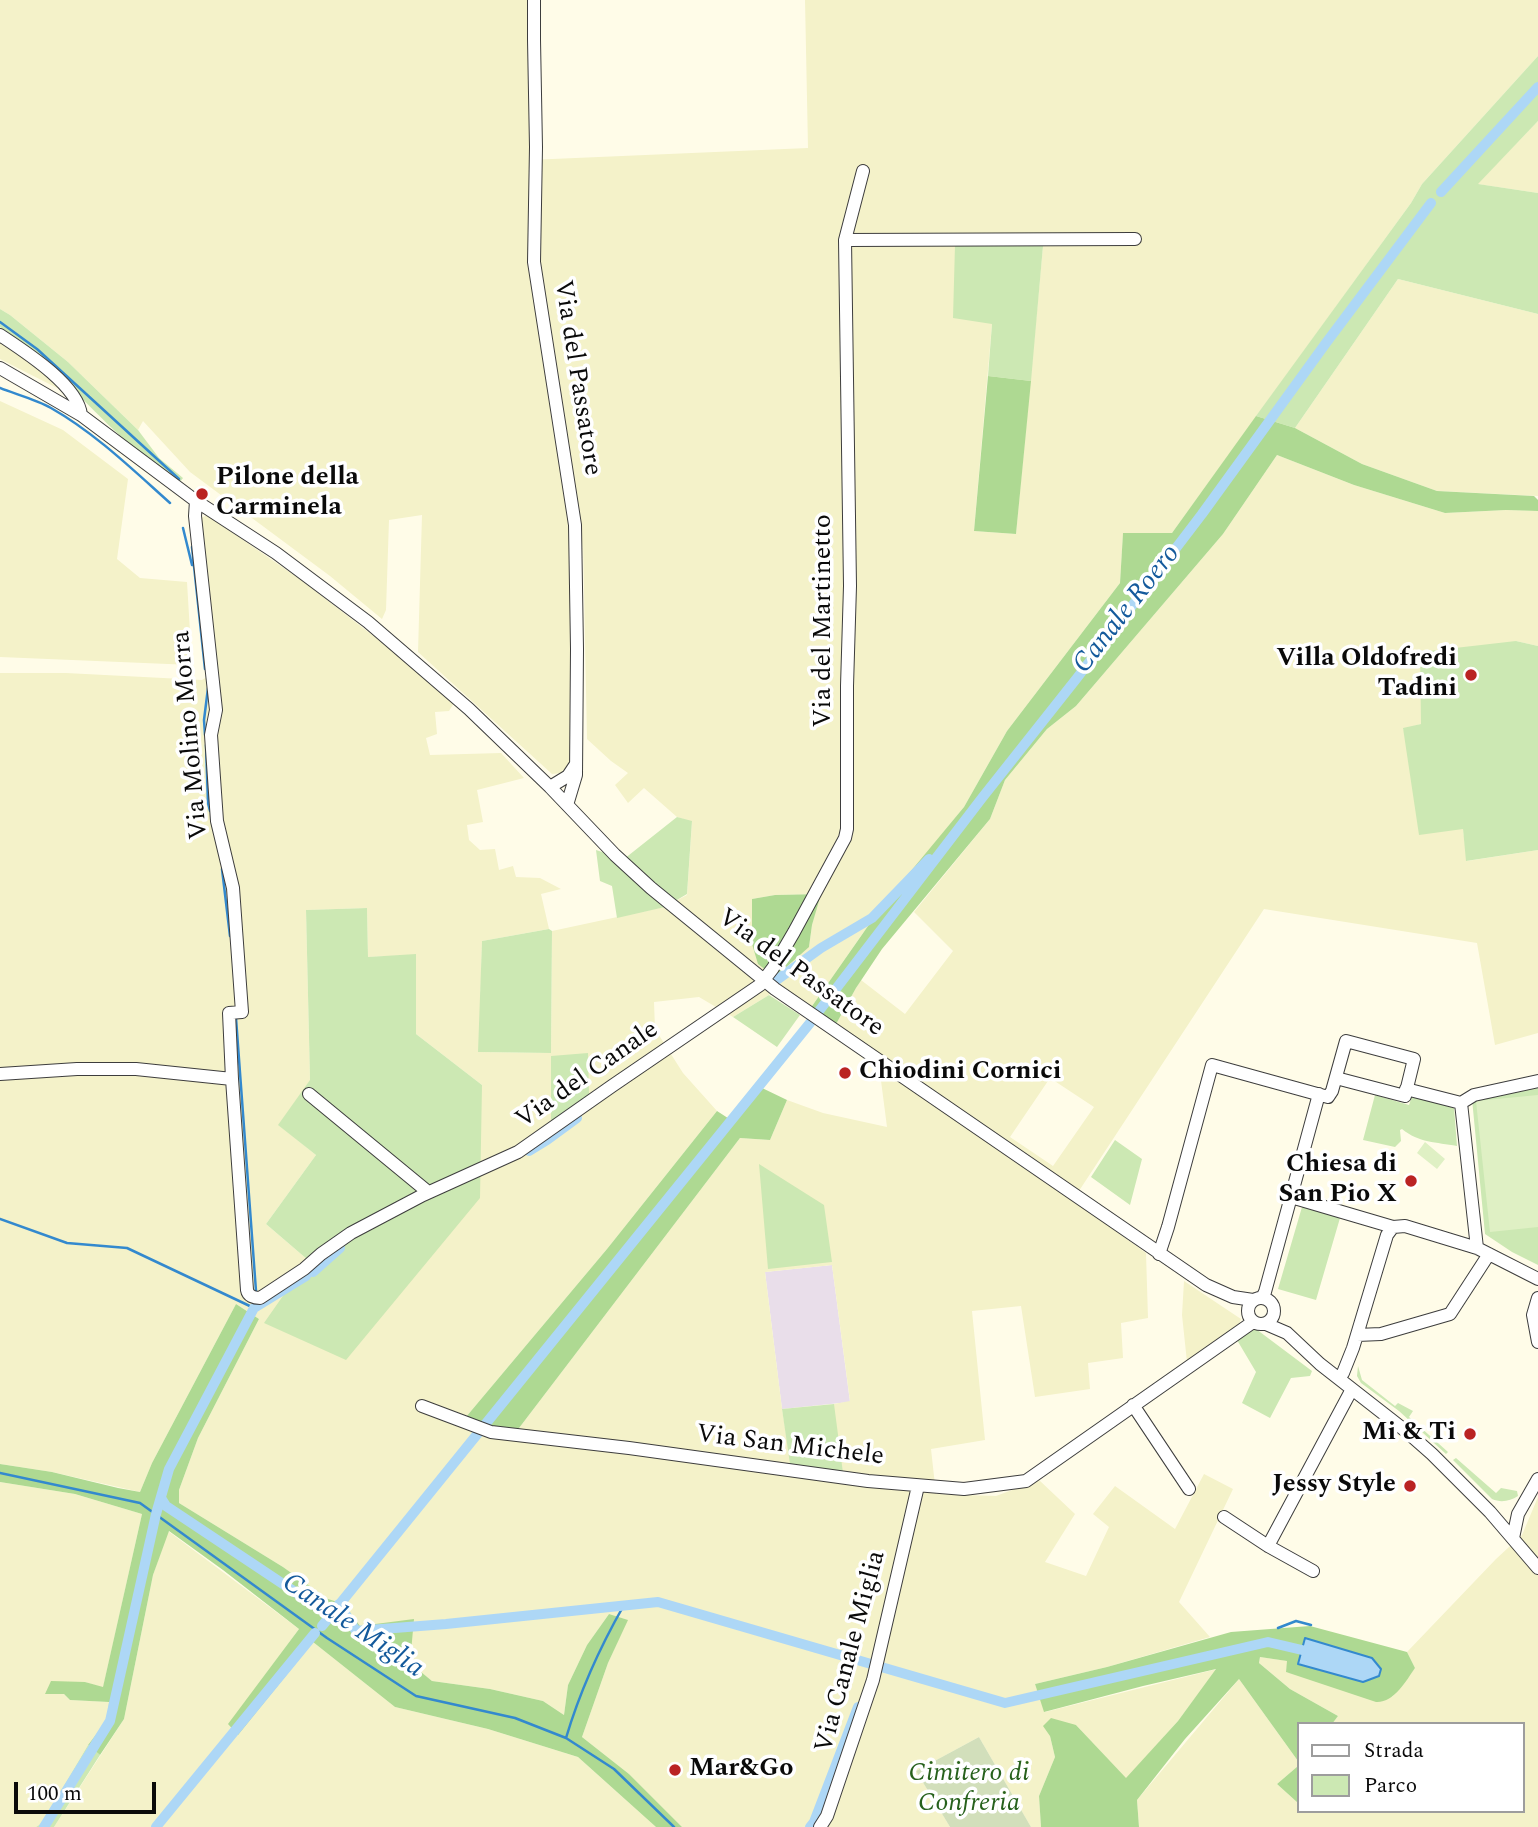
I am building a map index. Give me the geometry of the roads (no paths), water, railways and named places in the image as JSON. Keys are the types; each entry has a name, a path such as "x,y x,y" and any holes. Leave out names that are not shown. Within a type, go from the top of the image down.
{"street":[{"name":"Via del Passatore","path":"534,0 537,147 534,262 575,525 576,775 567,805"},
{"name":"Via del Martinetto","path":"764,981 794,932 848,829 847,686 850,586 845,240 863,171"},
{"path":"845,240 1135,239"},
{"path":"0,335 41,363 75,397 81,415"},
{"name":"Via del Passatore","path":"0,368 81,415 196,501 276,553 368,622 469,709 550,787 615,855 764,981 1206,1285 1233,1297 1257,1299"},
{"name":"Via Molino Morra","path":"196,501 195,516 216,710 211,735 217,821 233,888 242,1012 229,1013 247,1290 256,1298 264,1297"},
{"path":"550,787 568,776 576,764"},
{"name":"Via del Canale","path":"264,1297 351,1233 428,1192 518,1152 764,981"},
{"path":"1159,1254 1212,1065 1328,1097 1346,1041 1414,1059 1405,1096 1336,1078"},
{"path":"0,1074 77,1069 136,1069 232,1079"},
{"path":"1406,1089 1461,1102 1474,1095 1538,1081"},
{"path":"309,1094 428,1192"},
{"path":"1257,1299 1270,1301 1274,1309 1260,1318 1248,1306 1267,1287 1319,1094"},
{"path":"1357,1335 1381,1334 1450,1314 1483,1251 1461,1102"},
{"path":"1291,1198 1392,1227 1405,1226 1483,1251 1538,1279"},
{"path":"1338,1378 1343,1373 1357,1335 1387,1235 1392,1227"},
{"name":"Via del Passatore","path":"1233,1297 1241,1308 1287,1333 1432,1454 1490,1512 1538,1568"},
{"path":"1538,1298 1533,1315 1538,1342"},
{"name":"Via San Michele","path":"422,1406 481,1428 868,1482 964,1489 1026,1480 1260,1318"},
{"path":"1268,1546 1352,1389"},
{"path":"1133,1405 1189,1489"},
{"path":"1513,1538 1518,1514 1538,1479"},
{"name":"Via Canale Miglia","path":"820,1827 836,1791 876,1666 918,1486"},
{"path":"1490,1512 1518,1514"},
{"path":"1224,1517 1313,1571"}],"water":[{"path":"1305,1638 1372,1658 1381,1669 1379,1676 1363,1682 1298,1664"}],"waterway":[{"name":"Canale Roero","path":"1441,192 1538,87"},
{"name":"Canale Roero","path":"819,1011 1202,514 1431,203"},
{"path":"0,322 37,349 179,479"},
{"path":"0,388 39,402 67,418 113,452 170,503"},
{"path":"183,528 192,565"},
{"path":"192,547 205,669"},
{"path":"205,735 208,688"},
{"path":"206,745 210,811"},
{"path":"774,982 821,948 872,918 929,859"},
{"path":"222,869 230,936"},
{"path":"236,1018 256,1291"},
{"path":"322,1626 810,1023"},
{"path":"529,1151 577,1118"},
{"path":"0,1219 67,1243 127,1248 254,1308"},
{"path":"313,1272 340,1248"},
{"path":"44,1827 110,1721 156,1514 169,1469 254,1308 306,1276"},
{"name":"Canale Miglia","path":"0,1473 140,1503 327,1638 416,1696 515,1718 566,1738 614,1769 674,1827"},
{"path":"161,1498 166,1506 322,1610"},
{"path":"339,1604 356,1631 658,1602 1005,1703 1268,1642 1302,1650"},
{"path":"566,1738 591,1670 624,1605"},
{"path":"1278,1628 1296,1621 1311,1625"},
{"path":"156,1827 315,1633"},
{"path":"810,1827 858,1707"}],"place":[{"name":"Pilone della Carminela","path":"202,494"},
{"name":"Villa Oldofredi Tadini","path":"1471,675"},
{"name":"Chiodini Cornici","path":"845,1073"},
{"name":"Chiesa di San Pio X","path":"1411,1181"},
{"name":"Mi & Ti","path":"1470,1434"},
{"name":"Jessy Style","path":"1410,1486"},
{"name":"Mar&Go","path":"675,1770"}],"park label":[{"name":"Cimitero di Confreria","path":"969,1790"}]}
